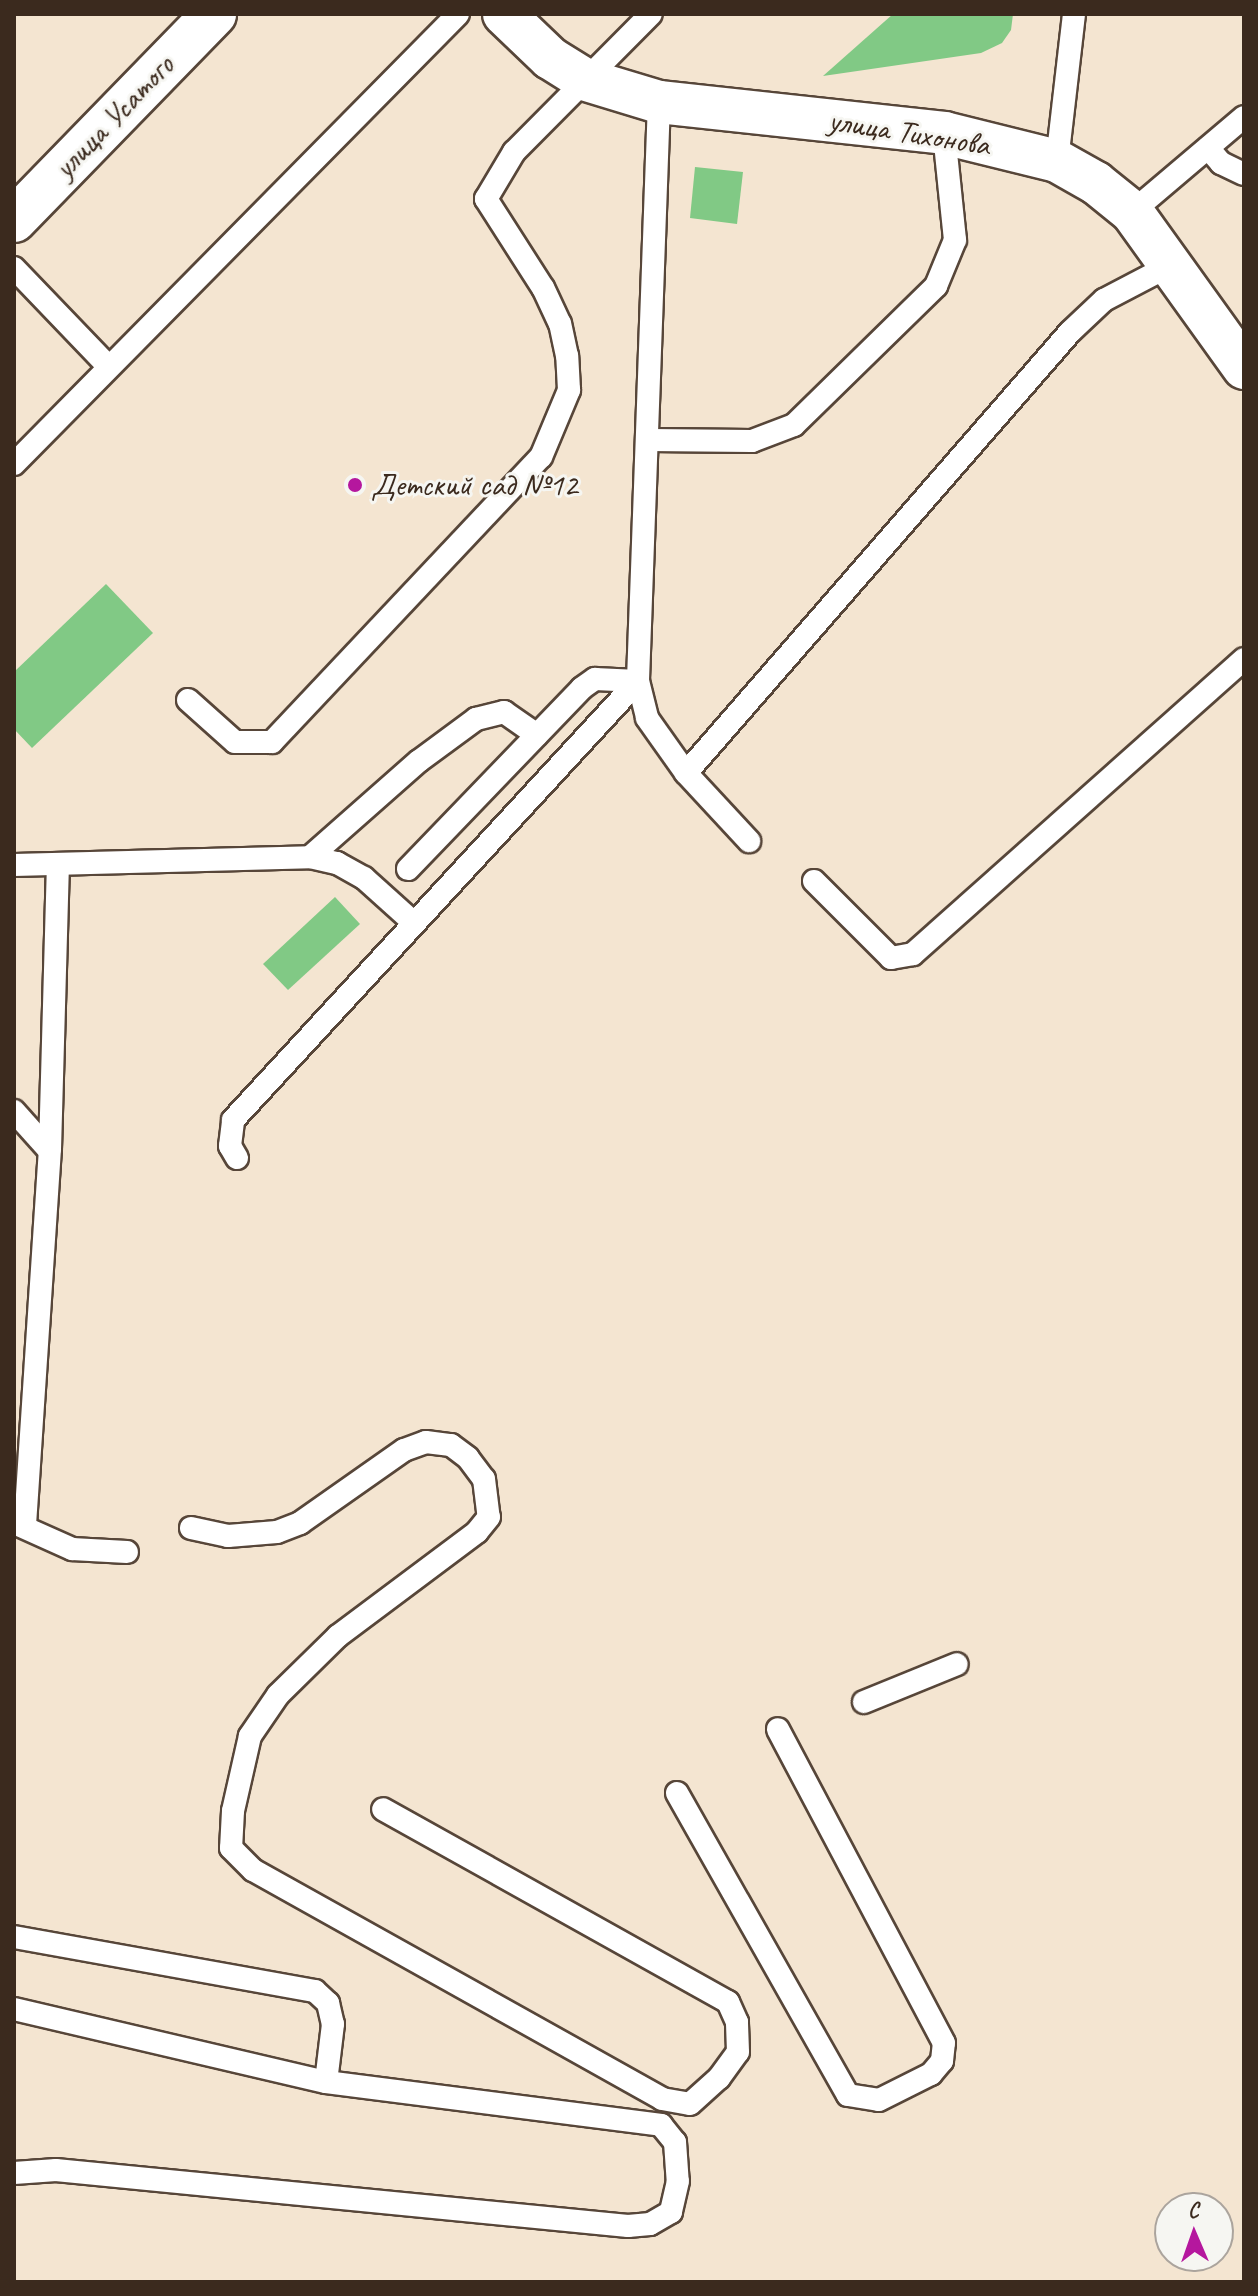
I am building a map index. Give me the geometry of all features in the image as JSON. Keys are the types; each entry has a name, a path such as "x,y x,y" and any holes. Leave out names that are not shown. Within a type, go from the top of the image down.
{"street":[{"name":"улица Усатого","path":"14,220 214,14"},
{"name":"улица Тихонова","path":"504,14 550,58 583,79 659,102 944,133 1057,161 1096,183 1132,212 1244,368"}],"lane":[{"path":"14,464 458,14"},
{"path":"188,700 235,742 272,742 541,457 569,390 567,356 560,324 543,288 486,199 514,152 583,79 651,14"},
{"path":"1057,161 1074,14"},
{"path":"659,102 638,681 647,718 686,773 749,841"},
{"path":"1132,212 1244,117"},
{"path":"649,440 752,441 794,425 936,286 955,240 944,133"},
{"path":"1208,148 1221,163 1244,174"},
{"path":"686,773 1070,332 1104,300 1171,265"},
{"path":"14,268 108,366"},
{"path":"814,881 891,958 913,954 1244,659"},
{"path":"408,869 595,679 638,681"},
{"path":"237,1158 230,1146 233,1120 638,681"},
{"path":"310,857 419,761 476,719 504,712 537,735"},
{"path":"14,865 58,867 310,857 337,863 364,878 414,923"},
{"path":"58,867 50,1149 20,1524 72,1549 127,1552"},
{"path":"14,1111 48,1149"},
{"path":"191,1528 228,1536 277,1532 300,1523 404,1450 426,1442 451,1445 468,1458 484,1479 489,1517 477,1532 338,1636 278,1695 250,1736 233,1811 231,1848 253,1870 662,2099 690,2104 719,2078 738,2052 737,2022 728,2002 383,1809"},
{"path":"864,1702 957,1664"},
{"path":"677,1793 848,2095 879,2100 931,2074 942,2061 944,2043 778,1729"},
{"path":"14,1937 315,1991 328,2003 333,2024 326,2082"},
{"path":"14,2009 326,2082 661,2125 675,2142 678,2181 671,2212 650,2224 628,2226 56,2170 14,2173"}],"green space":[{"path":"893,14 1013,14 1011,30 1002,43 981,53 823,76"},
{"path":"695,167 743,172 737,224 690,218"},
{"path":"106,584 153,633 32,748 14,729 14,672"},
{"path":"335,897 360,924 288,990 263,964"}],"place":[{"name":"Детский сад №12","path":"355,485"}]}
